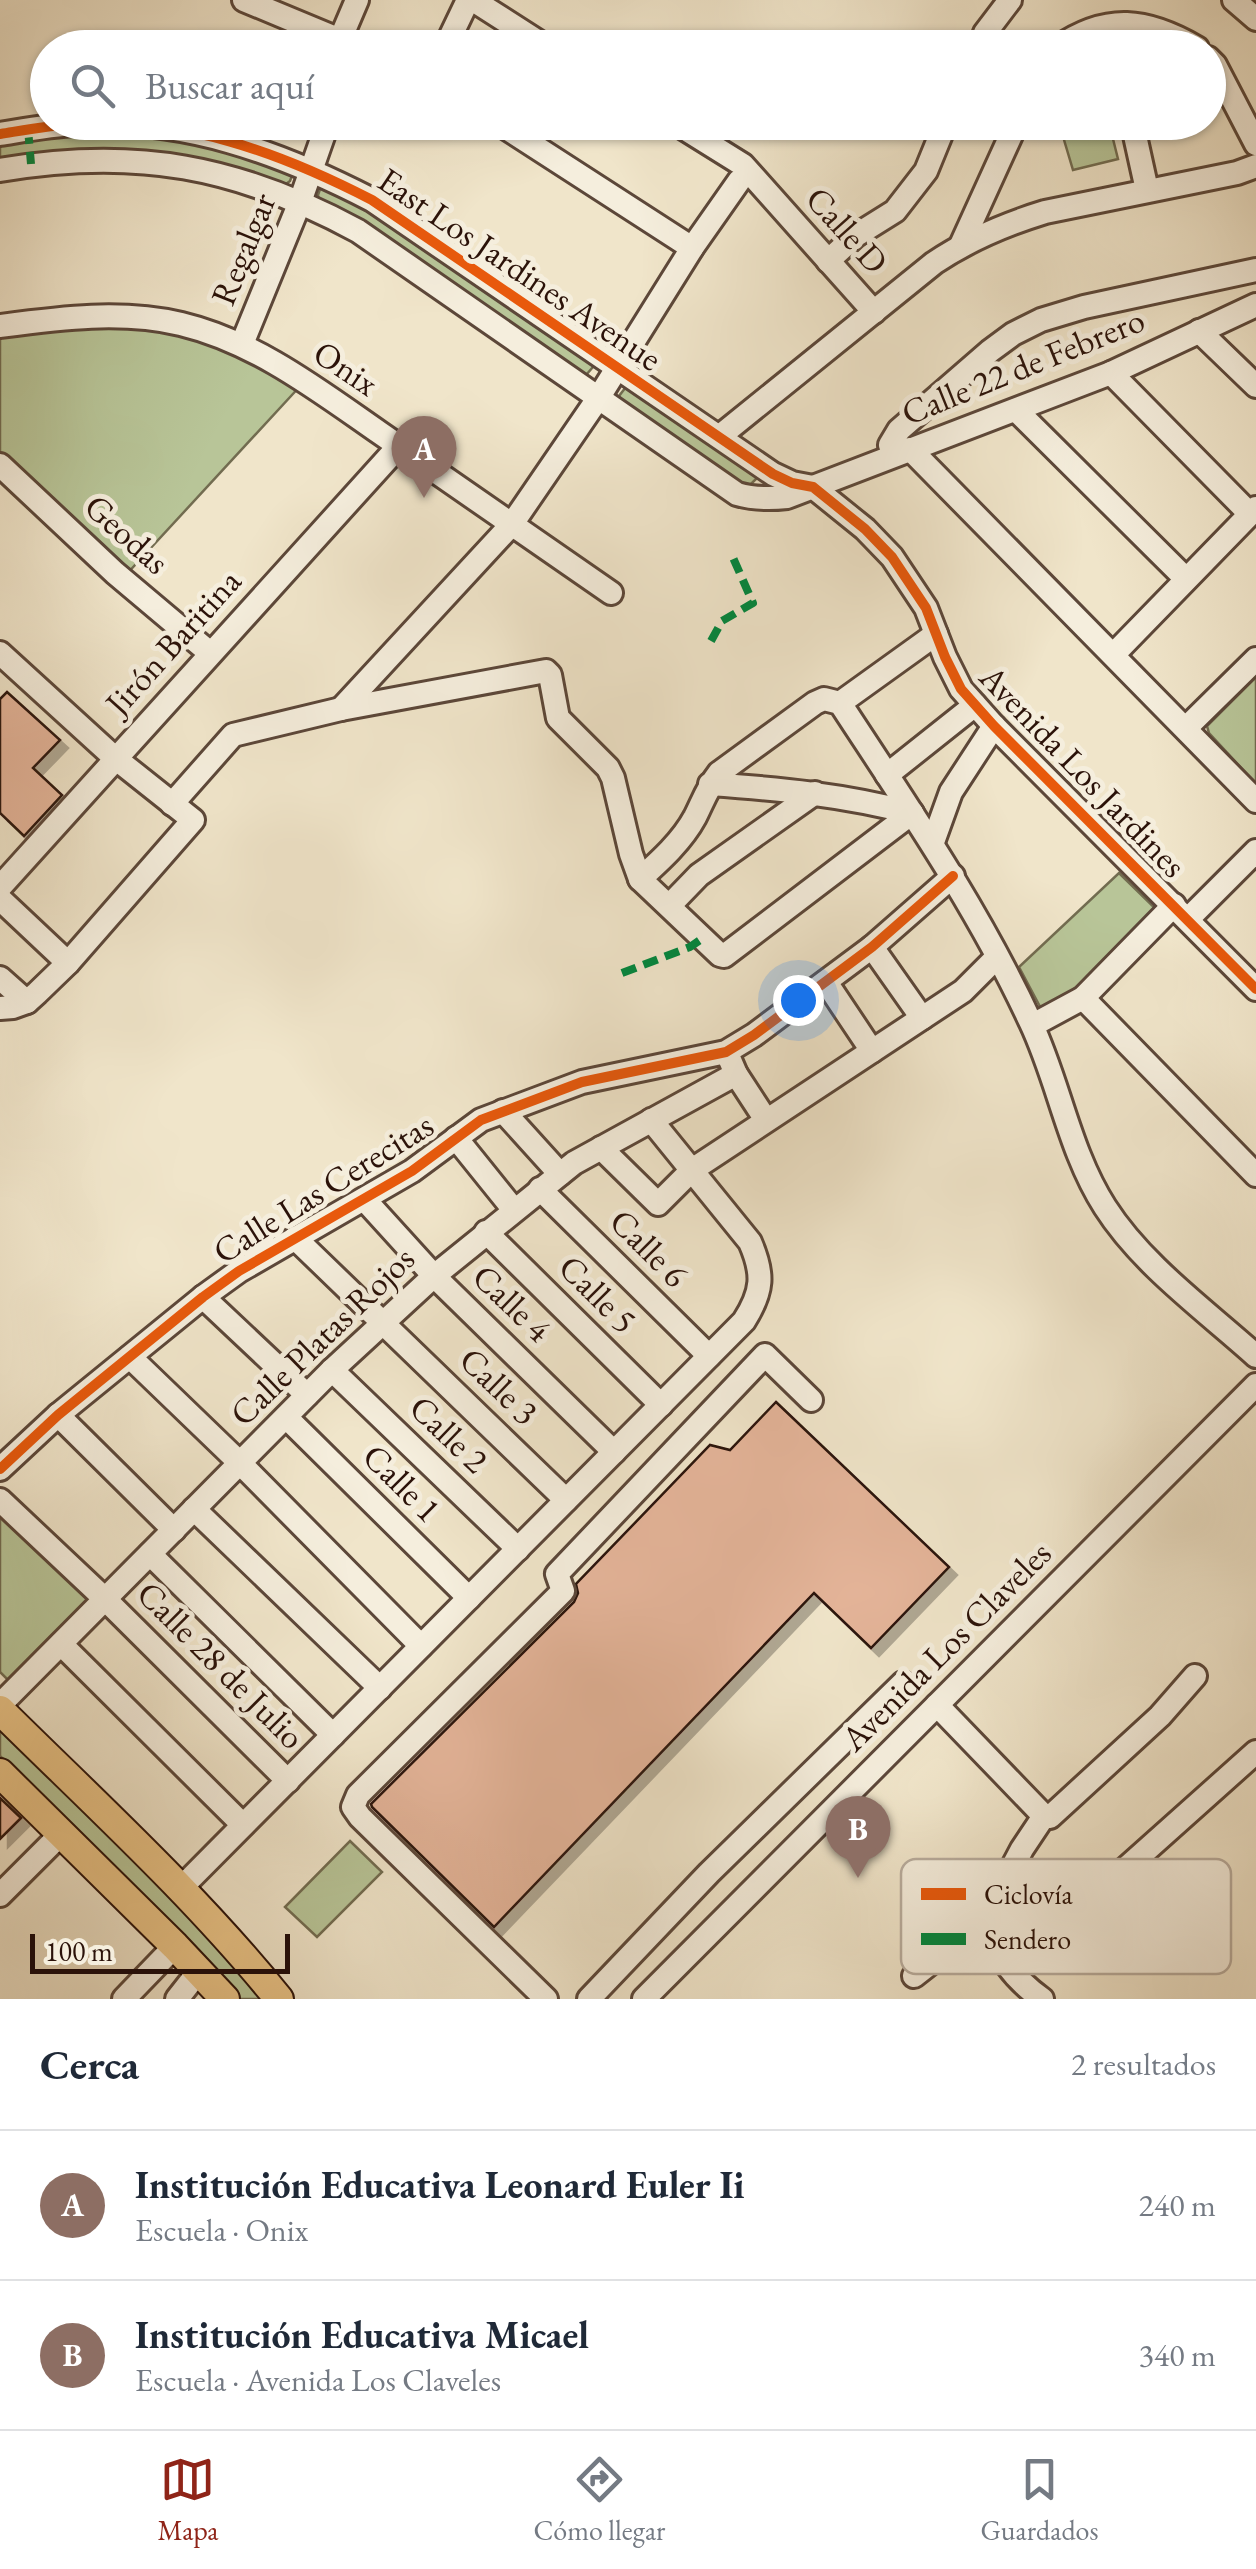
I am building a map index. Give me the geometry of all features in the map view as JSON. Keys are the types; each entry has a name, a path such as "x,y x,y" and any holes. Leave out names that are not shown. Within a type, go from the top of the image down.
{"main road":[{"path":"0,1708 181,1888 279,1999"},
{"path":"0,1773 226,1999"}],"street":[{"path":"244,0 314,30"},
{"path":"350,30 357,0"},
{"path":"454,30 470,0 519,30"},
{"path":"989,30 1010,0"},
{"path":"1234,0 1256,19"},
{"path":"1088,30 1134,23 1161,30"},
{"path":"1110,24 1111,30"},
{"path":"1226,85 1256,144"},
{"name":"East Los Jardines Avenue","path":"0,134 30,130"},
{"name":"East Los Jardines Avenue","path":"222,140 311,169 372,200 774,474 814,487"},
{"name":"Regalgar","path":"242,344 321,140"},
{"path":"530,140 692,248"},
{"name":"Calle D","path":"703,140 743,165 874,312"},
{"path":"828,261 855,236 895,211 926,171 939,140"},
{"path":"961,246 1009,140"},
{"path":"1136,140 1146,190"},
{"name":"East Los Jardines Avenue","path":"0,170 80,160 155,162 232,178 300,202 358,231 737,494 769,499 814,487"},
{"path":"720,436 934,263 961,246 1045,212 1256,166"},
{"path":"341,709 512,524 739,181"},
{"path":"1256,270 1084,306 1041,320 1014,334 899,430 890,445 902,452 1114,654 1256,801"},
{"name":"Calle 22 de Febrero","path":"814,487 1110,373 1256,305"},
{"name":"Onix","path":"0,326 72,317 131,316 182,324 242,344 298,377 611,593"},
{"path":"1200,331 1256,386"},
{"path":"1110,373 1253,511 1114,654"},
{"path":"1016,410 1186,580"},
{"name":"Jirón Baritina","path":"0,887 399,446"},
{"name":"Geodas","path":"0,465 115,573 210,653"},
{"name":"Avenida Los Jardines","path":"814,487 892,557 926,608 961,689 1256,989"},
{"path":"840,703 936,634"},
{"path":"0,653 115,758 193,820 68,963 26,1002 0,1008"},
{"path":"1186,728 1256,659"},
{"path":"172,804 233,735 341,709 546,671 558,718 608,768 613,778 640,879 724,956 912,813"},
{"path":"640,879 684,834 719,773 815,703 824,699 840,703 953,876 1033,1025 1080,1158 1104,1206 1138,1250 1256,1356"},
{"path":"887,775 976,705"},
{"path":"932,842 952,792 994,726"},
{"path":"710,784 815,793 912,813"},
{"path":"670,905 699,875 815,793"},
{"path":"1033,1025 1083,998 1256,851"},
{"path":"766,1120 726,1052 872,947 953,876"},
{"path":"0,900 68,963"},
{"path":"872,947 922,1018"},
{"path":"600,1148 658,1204 692,1170 963,991 997,957"},
{"path":"0,978 26,1002"},
{"path":"826,982 872,1051"},
{"path":"1083,998 1256,1174"},
{"name":"Calle Las Cerecitas","path":"0,1468 58,1415 203,1297 239,1271 434,1157 481,1120 582,1082 726,1052"},
{"name":"Calle Platas Rojos","path":"0,1708 332,1370 434,1276 560,1174 736,1074"},
{"path":"503,1111 560,1174"},
{"path":"181,1888 744,1321 755,1303 760,1282 750,1242 652,1120"},
{"path":"456,1138 514,1210"},
{"name":"Calle 6","path":"540,1189 709,1356"},
{"name":"Calle 4","path":"365,1200 434,1276 614,1452"},
{"name":"Calle 5","path":"486,1232 661,1405"},
{"name":"Calle 3","path":"295,1238 566,1500"},
{"path":"203,1297 307,1395"},
{"path":"130,1356 421,1646"},
{"path":"546,1999 353,1806 358,1795 563,1591 557,1574 766,1356 810,1400"},
{"name":"Calle 2","path":"332,1370 518,1549"},
{"name":"Avenida Los Claveles","path":"644,1999 1256,1385"},
{"path":"58,1415 174,1530"},
{"name":"Calle 1","path":"286,1417 469,1598"},
{"name":"Calle 28 de Julio","path":"0,1500 288,1781"},
{"path":"194,1509 380,1688"},
{"path":"150,1554 334,1734"},
{"path":"61,1644 244,1825"},
{"path":"937,1705 1044,1816 1050,1817 1160,1716 1195,1676"},
{"path":"589,1999 709,1873 903,1683"},
{"path":"1136,1859 1256,1752"},
{"path":"1018,1859 1044,1816"},
{"path":"0,1894 62,1834"},
{"path":"124,1999 175,1946"},
{"path":"176,1999 199,1971"},
{"path":"1012,1974 1042,1999"}],"green space":[{"path":"30,137 30,140 202,140 293,173 282,187 238,172 0,163 0,140"},
{"path":"1064,140 1113,140 1118,159 1073,170"},
{"path":"327,184 595,359 593,367 581,375 319,201 321,186"},
{"path":"181,325 303,383 123,578 0,464 0,327"},
{"path":"626,387 756,471 757,478 749,486 740,486 621,402 619,396"},
{"path":"1256,677 1256,784 1207,726"},
{"path":"1119,873 1161,914 1079,996 1045,1016 1019,967"},
{"path":"0,1508 90,1600 10,1682 0,1672"},
{"path":"0,1722 157,1877 268,1999 236,1999 139,1894 0,1756"},
{"path":"350,1841 382,1872 317,1937 285,1907"}],"building":[{"path":"7,692 60,740 33,768 62,795 24,836 0,813 0,699"},
{"path":"776,1402 949,1567 871,1648 814,1593 494,1927 371,1804 574,1602 576,1584 710,1445 730,1450"},
{"path":"0,1798 21,1818 0,1839"}],"marked path":[{"path":"28,129 31,164"},
{"path":"711,641 722,621 753,603 731,553"},
{"path":"622,973 690,947 703,938"}],"cycle path":[{"path":"0,134 30,130"},
{"path":"225,140 302,167 372,200 773,474 813,487 865,529 892,557 926,608 961,689 1256,989"},
{"path":"0,1469 58,1415 203,1297 239,1271 412,1171 481,1120 582,1082 726,1052 872,947 953,876"}],"place":[{"name":"Institución Educativa Leonard Euler Ii","path":"424,498"},
{"name":"Institución Educativa Micael","path":"858,1878"}]}
